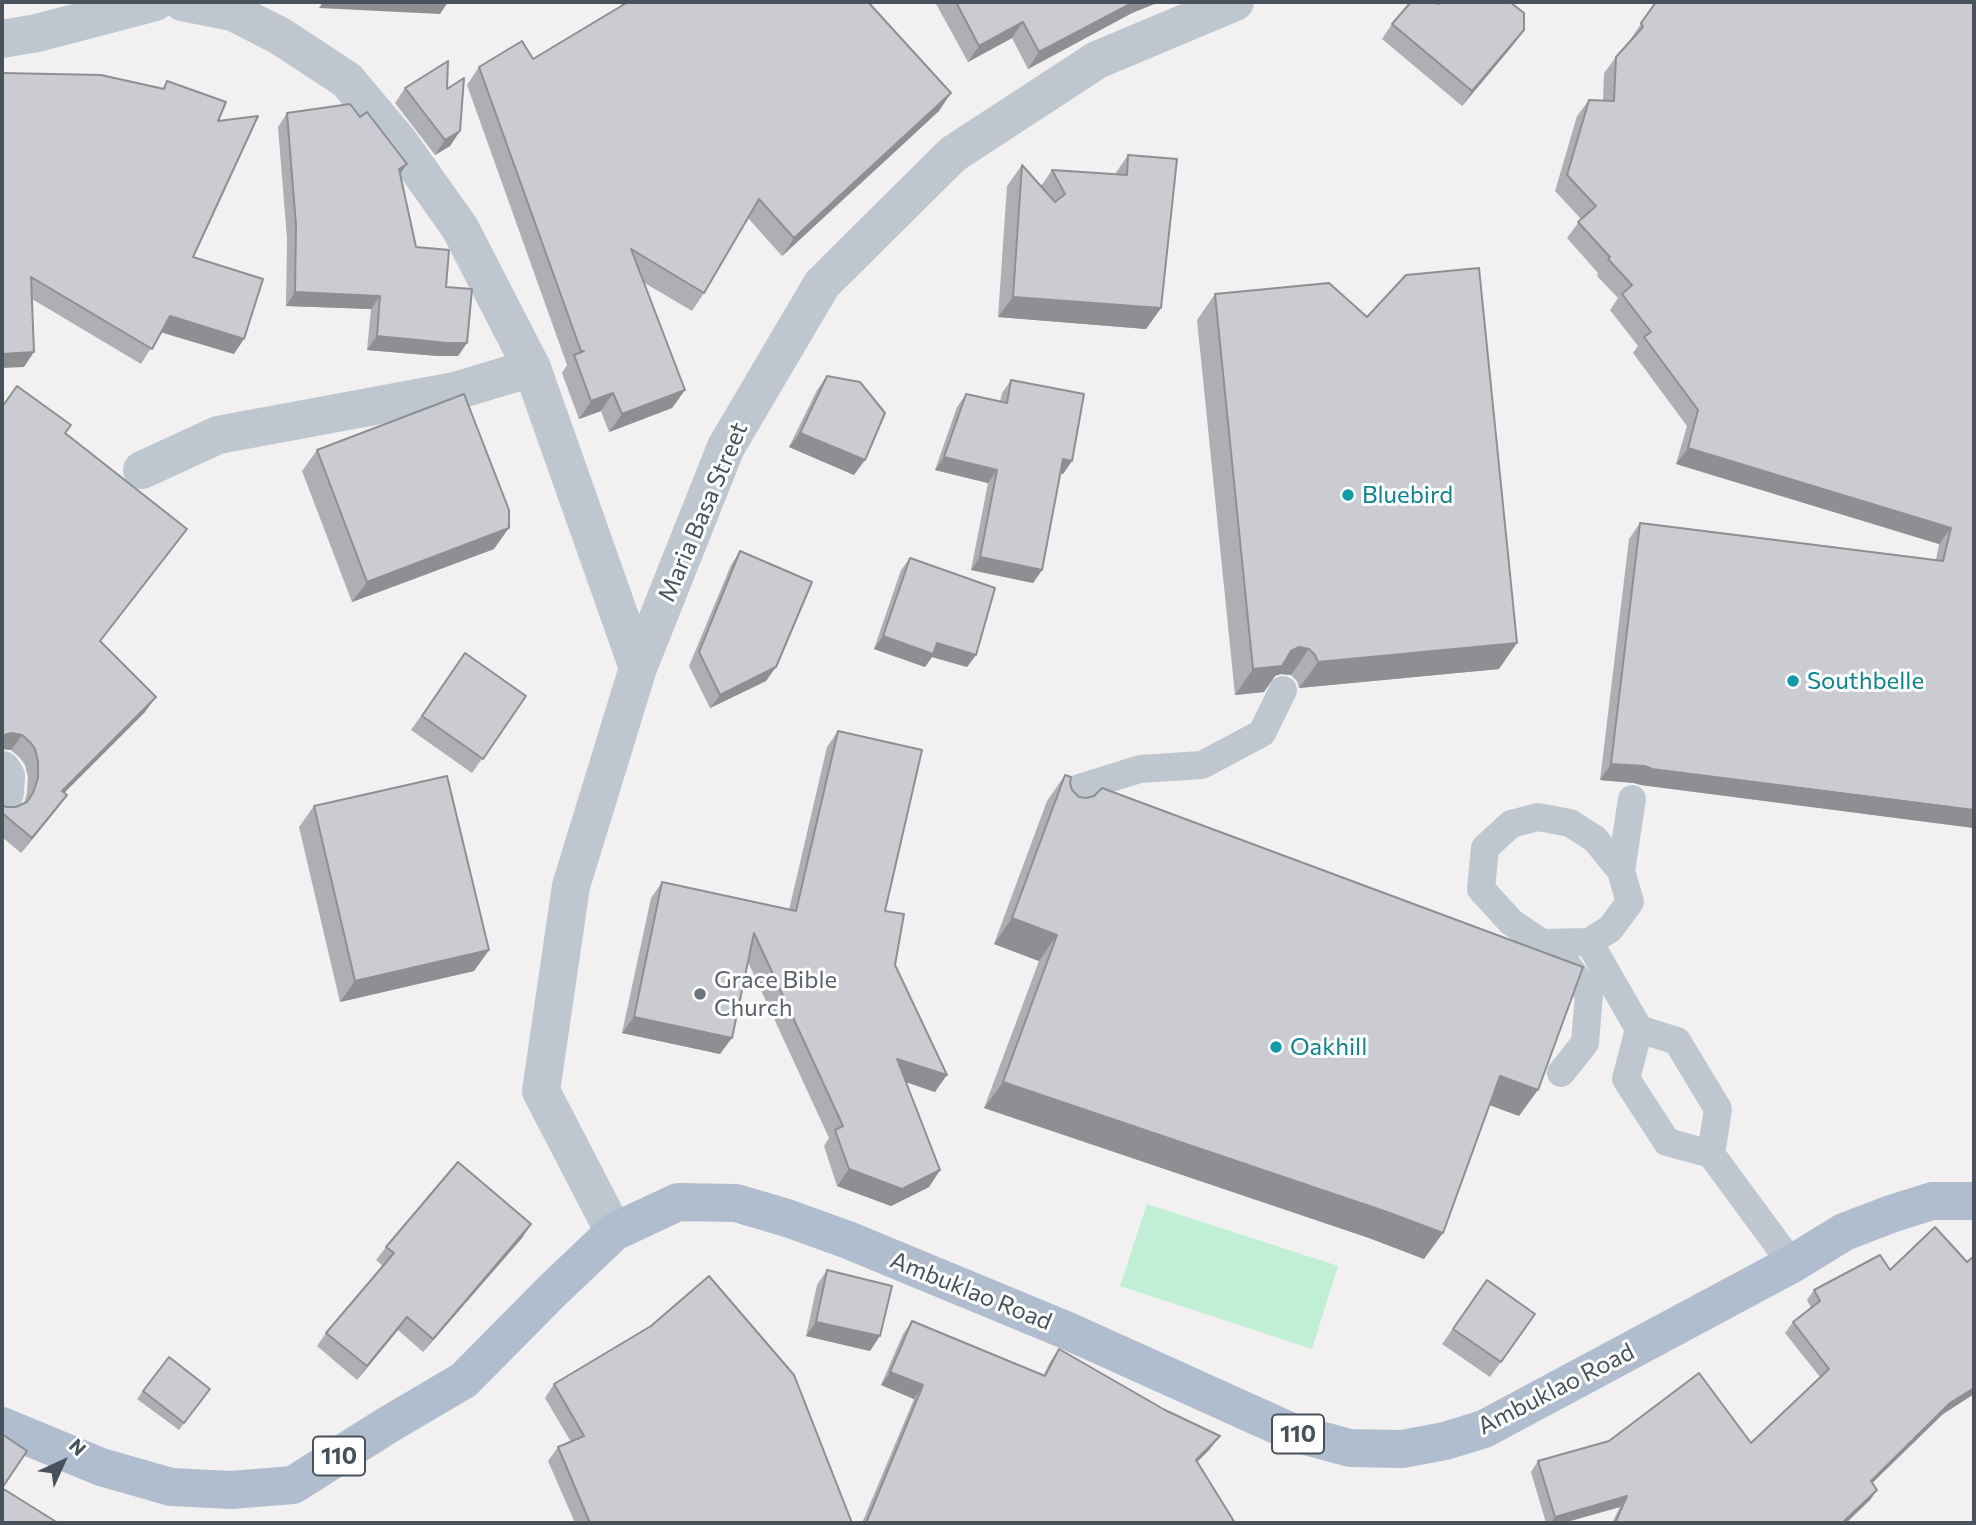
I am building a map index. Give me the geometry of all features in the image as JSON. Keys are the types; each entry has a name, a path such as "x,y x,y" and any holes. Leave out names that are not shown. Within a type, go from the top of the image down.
{"main road":[{"name":"Ambuklao Road","path":"2,1426 101,1466 171,1487 231,1490 293,1485 464,1380 614,1232 678,1202 736,1203 787,1218 848,1240 1068,1331 1294,1433 1350,1448 1402,1449 1445,1441 1484,1429 1792,1264 1844,1232 1932,1201 1974,1201"}],"street":[{"path":"2,39 37,33 155,2"},
{"path":"182,2 233,12 279,36 347,80 400,142 460,228 532,368 638,667"},
{"name":"Maria Basa Street","path":"614,1232 541,1091 571,886 638,667 726,447 822,284 953,154 1097,60 1235,2"},
{"path":"142,470 218,435 455,391 532,368"},
{"path":"2,770 6,776 2,801"}],"lane":[{"path":"1068,808 1079,788 1140,769 1202,765 1262,733 1283,690"},
{"path":"1621,871 1632,799"},
{"path":"1542,943 1589,942 1610,929 1630,902 1621,871 1595,839 1570,822 1538,817 1511,824 1485,848 1481,888 1511,922 1542,943 1567,965 1589,994 1585,1043 1561,1073"},
{"path":"1589,942 1639,1029 1677,1041 1718,1109 1711,1154"},
{"path":"1639,1029 1626,1079 1667,1142 1711,1154 1792,1264"}],"green space":[{"path":"1147,1204 1338,1266 1312,1349 1120,1286"}],"building":[{"path":"628,2 868,2 951,93 794,238 759,199 704,293 631,249 685,390 622,414 613,393 591,401 574,355 584,351 581,351 479,67 522,41 533,59"},
{"path":"956,2 1134,2 1039,52 1023,22 979,46"},
{"path":"1411,2 1510,2 1524,13 1524,30 1472,91 1392,24"},
{"path":"1656,2 1974,2 1974,810 1645,766 1611,764 1640,523 1943,561 1951,528 1688,448 1698,410 1644,337 1651,332 1622,294 1632,285 1578,222 1596,206 1567,175 1589,100 1614,101 1616,57 1643,27 1641,23"},
{"path":"448,61 447,89 464,78 460,131 445,140 405,88"},
{"path":"2,73 101,75 164,89 167,81 226,102 218,121 258,116 193,257 263,279 244,339 170,316 152,349 31,277 34,352 2,354"},
{"path":"350,104 360,117 367,112 407,164 399,169 416,247 449,250 446,287 472,289 467,343 377,336 380,296 295,292 296,225 287,113"},
{"path":"1128,155 1177,159 1161,308 1013,297 1022,165 1055,202 1065,194 1052,170 1127,175"},
{"name":"Bluebird","path":"1479,268 1517,643 1318,662 1309,649 1299,647 1291,651 1282,666 1253,669 1215,294 1329,283 1367,317 1406,275"},
{"path":"827,376 860,382 885,413 865,460 800,433"},
{"path":"1011,380 1084,394 1072,461 1063,459 1042,570 980,557 997,470 944,457 966,394 1007,403"},
{"path":"17,386 71,425 65,433 187,529 100,641 156,697 62,791 67,795 32,838 2,813 2,804 16,807 27,802 38,778 38,761 31,743 22,735 11,733 2,736 2,407"},
{"path":"464,394 509,510 509,528 367,582 317,450"},
{"path":"740,551 812,582 776,667 720,695 699,652"},
{"path":"910,558 995,588 976,655 937,643 933,654 883,636"},
{"path":"465,653 526,696 483,759 422,716"},
{"path":"838,731 922,750 885,911 904,914 895,965 947,1075 897,1059 940,1170 902,1189 849,1169 835,1130 843,1126 754,933 732,1038 634,1017 662,882 796,911"},
{"name":"Oakhill","path":"1065,775 1071,777 1072,790 1079,797 1094,796 1102,788 1583,967 1538,1090 1500,1076 1443,1233 1003,1082 1057,935 1012,918"},
{"path":"447,776 489,950 355,981 314,806"},
{"path":"458,1162 531,1224 433,1339 407,1317 367,1366 326,1333 394,1253 386,1247"},
{"path":"1935,1227 1967,1262 1974,1256 1974,1388 1950,1403 1871,1481 1877,1490 1842,1523 1615,1523 1627,1496 1555,1517 1538,1461 1609,1441 1699,1373 1751,1443 1829,1369 1793,1322 1820,1301 1814,1290 1880,1255 1890,1270"},
{"path":"827,1270 892,1286 880,1336 816,1322"},
{"path":"709,1276 794,1375 852,1523 590,1523 558,1447 584,1436 554,1384 651,1326"},
{"path":"1487,1280 1535,1314 1501,1362 1453,1329"},
{"path":"912,1321 1045,1376 1059,1349 1165,1410 1220,1436 1196,1460 1235,1523 866,1523 923,1385 890,1372"},
{"path":"169,1357 210,1389 184,1423 143,1391"},
{"path":"2,1434 27,1451 2,1488"},
{"path":"2,1488 58,1523 2,1523"}],"place":[{"name":"Bluebird","path":"1348,495"},
{"name":"Southbelle","path":"1793,681"},
{"name":"Grace Bible Church","path":"700,994"},
{"name":"Oakhill","path":"1276,1047"}]}
